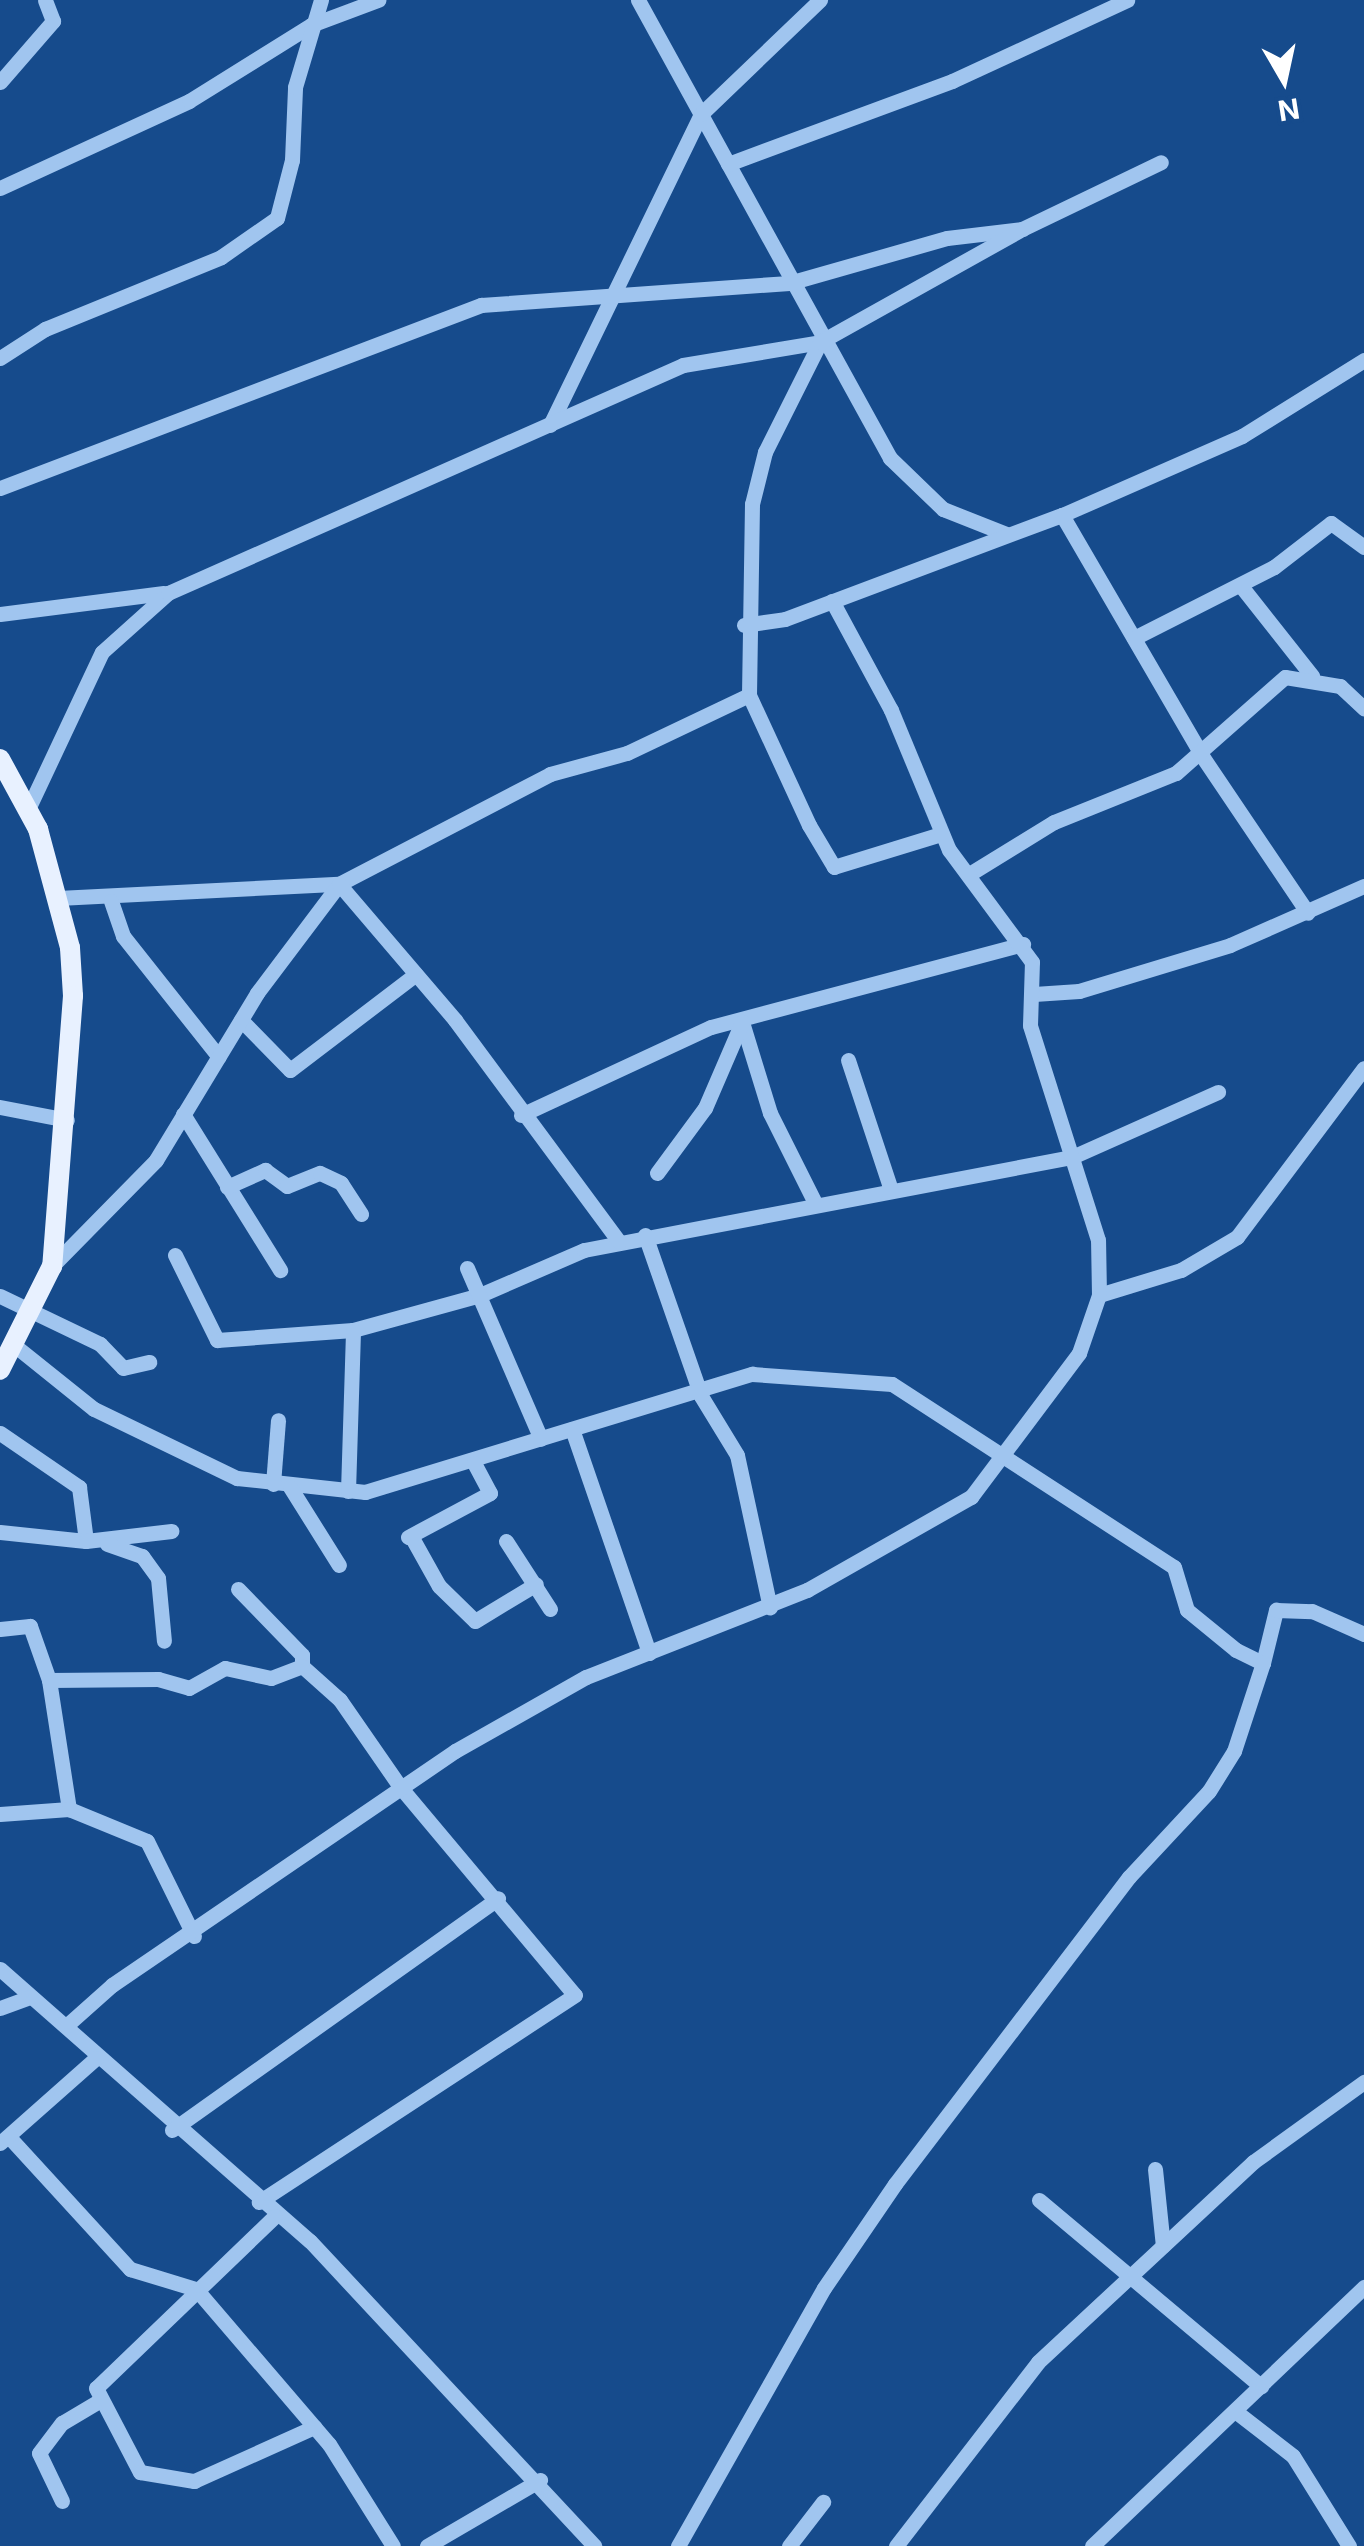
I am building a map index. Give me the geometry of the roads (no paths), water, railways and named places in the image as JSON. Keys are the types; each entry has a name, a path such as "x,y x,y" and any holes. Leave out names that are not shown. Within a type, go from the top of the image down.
{"main road":[{"path":"0,759 29,807 58,898 73,996 67,1120 52,1266 36,1308 0,1370"}],"street":[{"path":"0,82 53,21 45,0"},
{"path":"0,358 45,329 221,257 277,218 311,25 321,0"},
{"path":"0,188 189,101 311,25 378,0"},
{"path":"638,0 820,342 890,458 943,509 1006,534"},
{"path":"550,425 701,114 820,0"},
{"path":"728,164 952,81 1127,0"},
{"path":"0,614 168,592 683,365 820,342 1022,229 1161,162"},
{"path":"0,488 384,336 482,305 790,283 946,238 1022,229"},
{"path":"820,342 765,452 752,504 744,625 749,696 834,867 940,834"},
{"path":"744,625 832,600 1062,515 1242,436 1364,360"},
{"path":"1062,515 1202,756 1308,913"},
{"path":"1134,638 1241,586 1331,523 1364,547"},
{"path":"1241,586 1312,676 1364,708"},
{"path":"29,807 102,652 168,592"},
{"path":"66,2026 112,1985 194,1936 400,1788 586,1677 770,1607 971,1498 1008,1458 1079,1352 1098,1295 1098,1240 1030,1026 1034,994 1024,944 940,834 891,710 832,600"},
{"path":"971,873 1054,822 1202,756 1252,700 1286,677 1312,676"},
{"path":"58,898 110,901 338,884 550,774 627,753 749,696"},
{"path":"338,884 416,974 619,1242"},
{"path":"52,1266 125,1199 241,1020 338,884"},
{"path":"1034,994 1079,991 1308,913 1364,886"},
{"path":"110,901 123,936 219,1057"},
{"path":"521,1114 672,1043 1024,944"},
{"path":"241,1020 290,1070 416,974"},
{"path":"657,1173 705,1108 742,1022"},
{"path":"742,1022 770,1113 814,1201"},
{"path":"848,1060 890,1187"},
{"path":"1098,1295 1180,1270 1237,1237 1364,1068"},
{"path":"175,1256 217,1340 353,1330 480,1295 645,1235 890,1187 1072,1157 1218,1092"},
{"path":"0,1107 67,1120"},
{"path":"183,1114 280,1270"},
{"path":"227,1186 265,1170 287,1186 320,1173 341,1184 362,1214"},
{"path":"645,1235 701,1396 737,1455 770,1607"},
{"path":"468,1268 540,1439"},
{"path":"0,1296 36,1308 123,1368 149,1362"},
{"path":"348,1491 353,1330"},
{"path":"14,1345 94,1409 237,1478 348,1491 474,1463 572,1429 701,1396 752,1374 892,1384 1174,1567 1201,1626 1263,1663"},
{"path":"273,1484 278,1420"},
{"path":"572,1429 648,1653"},
{"path":"0,1434 79,1487 92,1541"},
{"path":"474,1463 490,1494 410,1536 440,1586 475,1621 536,1584"},
{"path":"290,1487 339,1564"},
{"path":"92,1541 170,1531"},
{"path":"0,1532 92,1541 142,1556 158,1578 164,1641"},
{"path":"506,1542 550,1609"},
{"path":"238,1588 302,1655 302,1666 340,1700 400,1788 498,1898 574,1994 259,2202"},
{"path":"678,2546 824,2288 895,2184 1129,1877 1210,1790 1234,1751 1276,1610 1312,1611 1364,1634"},
{"path":"0,1629 30,1626 49,1680 68,1809"},
{"path":"49,1680 158,1679 189,1688 225,1668 271,1678 302,1666"},
{"path":"0,1814 68,1809 147,1841 194,1936"},
{"path":"172,2130 498,1898"},
{"path":"0,1969 66,2026 172,2130 275,2216 540,2480 594,2546"},
{"path":"0,2008 30,1998"},
{"path":"96,2058 5,2140 130,2269 196,2289 314,2426 393,2546"},
{"path":"896,2546 1011,2391 1253,2162 1364,2082"},
{"path":"1155,2170 1163,2246"},
{"path":"1039,2200 1134,2274 1261,2386"},
{"path":"275,2216 96,2388 98,2400 140,2472 194,2481 314,2426"},
{"path":"1092,2546 1364,2287"},
{"path":"62,2501 39,2453 62,2422 98,2400"},
{"path":"1235,2411 1293,2456 1349,2546"},
{"path":"427,2546 540,2480"},
{"path":"790,2546 823,2502"}]}
